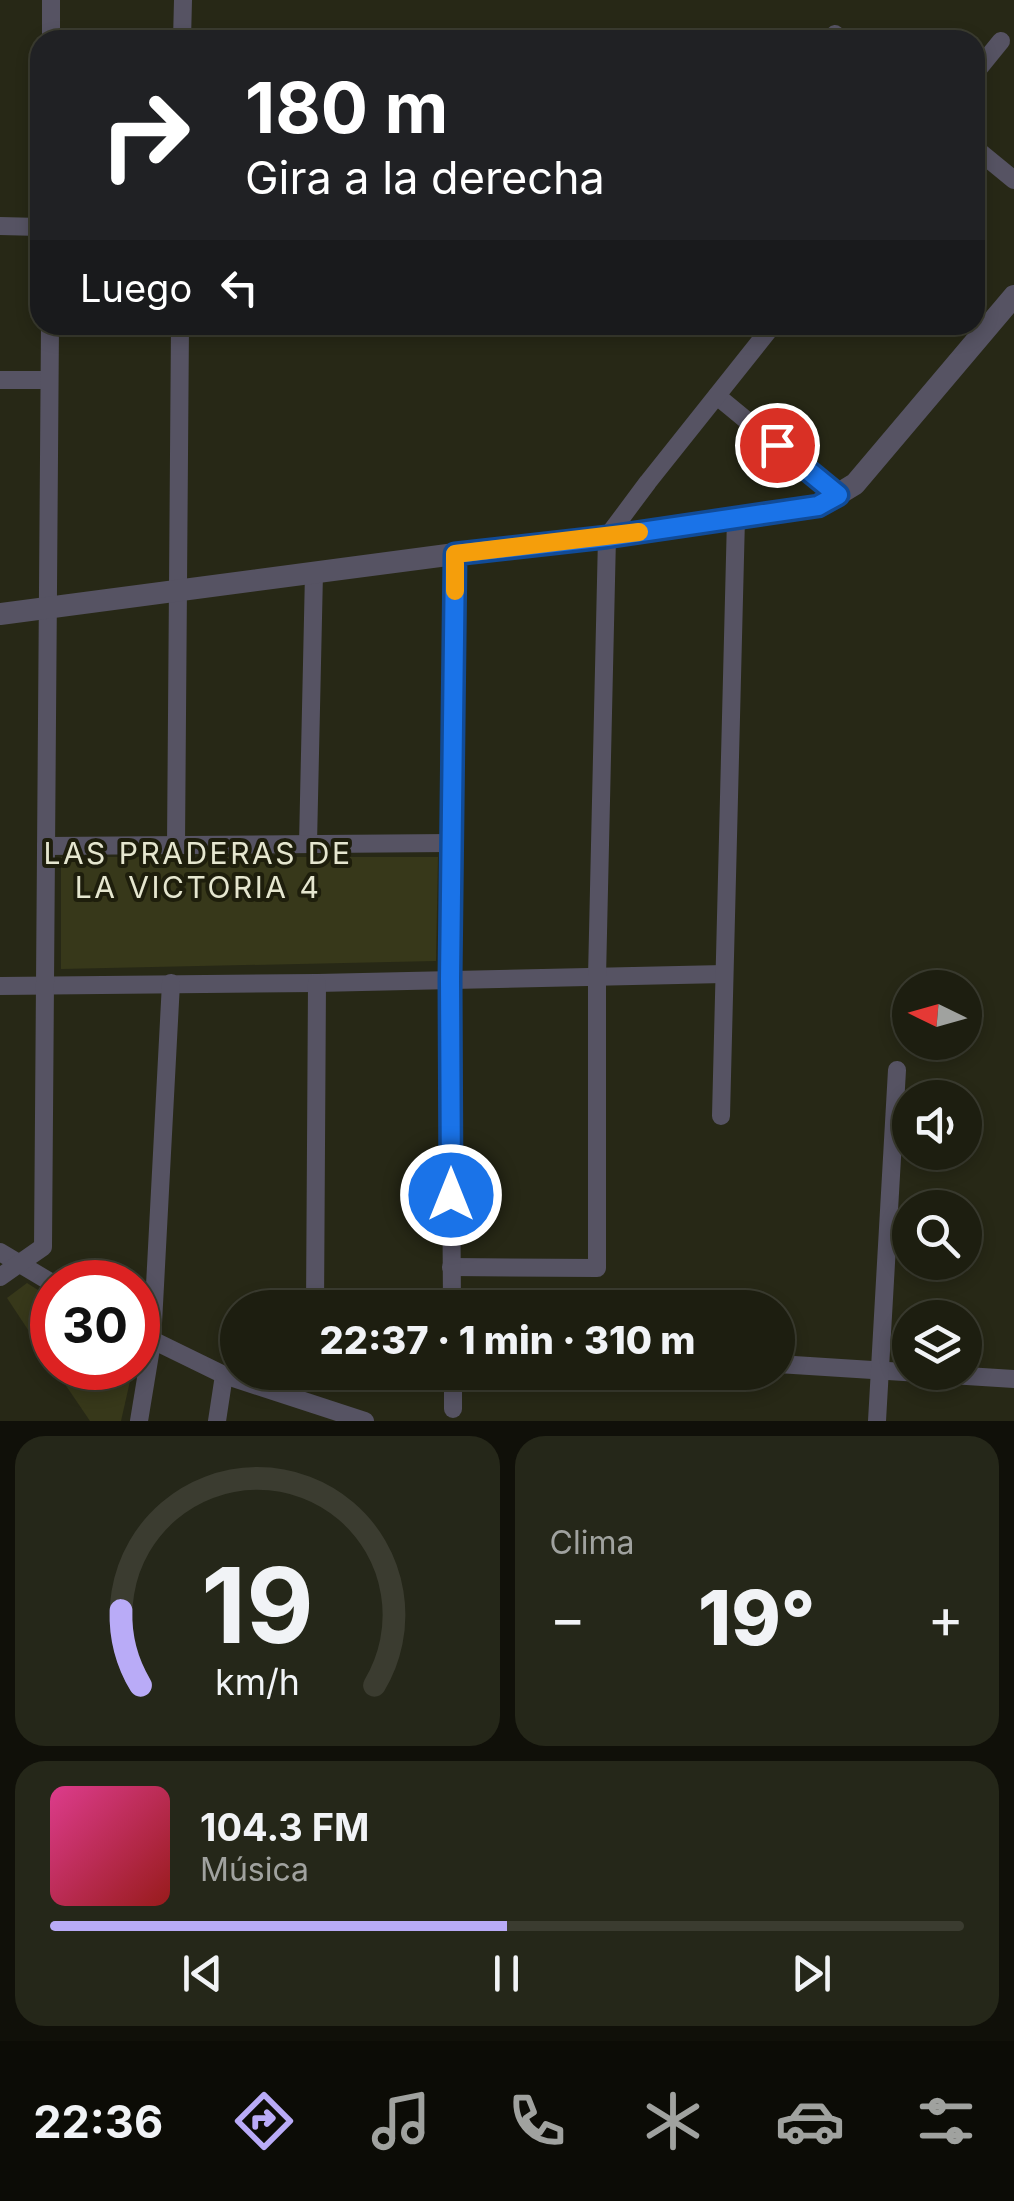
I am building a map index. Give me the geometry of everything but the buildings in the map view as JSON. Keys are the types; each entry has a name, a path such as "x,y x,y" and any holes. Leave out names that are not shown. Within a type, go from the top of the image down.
{"street":[{"path":"51,0 51,30"},
{"path":"182,30 183,0"},
{"path":"985,61 1001,41"},
{"path":"985,156 1014,180"},
{"path":"0,226 30,227"},
{"path":"985,330 1014,296"},
{"path":"0,1277 43,1247 50,335"},
{"path":"176,845 180,335"},
{"path":"452,1267 597,1268 597,978 607,537 766,335"},
{"path":"0,614 607,537 818,506 855,484 981,335"},
{"path":"0,380 49,380"},
{"path":"717,396 838,495"},
{"path":"721,1116 736,518"},
{"path":"452,1290 450,979 455,554"},
{"path":"308,844 314,573"},
{"path":"46,846 452,843"},
{"path":"0,986 724,974"},
{"path":"151,1260 171,983"},
{"path":"315,1290 317,983"},
{"path":"877,1421 898,1070"},
{"path":"0,1252 30,1269"},
{"path":"160,1345 220,1373"},
{"path":"795,1365 1014,1379"},
{"path":"139,1421 141,1390"},
{"path":"217,1421 222,1390"},
{"path":"270,1390 364,1421"},
{"path":"452,1390 453,1409"}],"green space":[{"path":"61,857 438,857 436,961 61,969"},
{"path":"27,1283 30,1285 30,1333 7,1298"},
{"path":"69,1390 128,1390 121,1421 90,1421"}],"slow traffic":[{"path":"455,591 455,554 639,532"}],"district":[{"name":"LAS PRADERAS DE LA VICTORIA 4","path":"198,870"}],"route":[{"path":"451,1195 455,554 607,537 818,506 838,495 777,445"}]}
